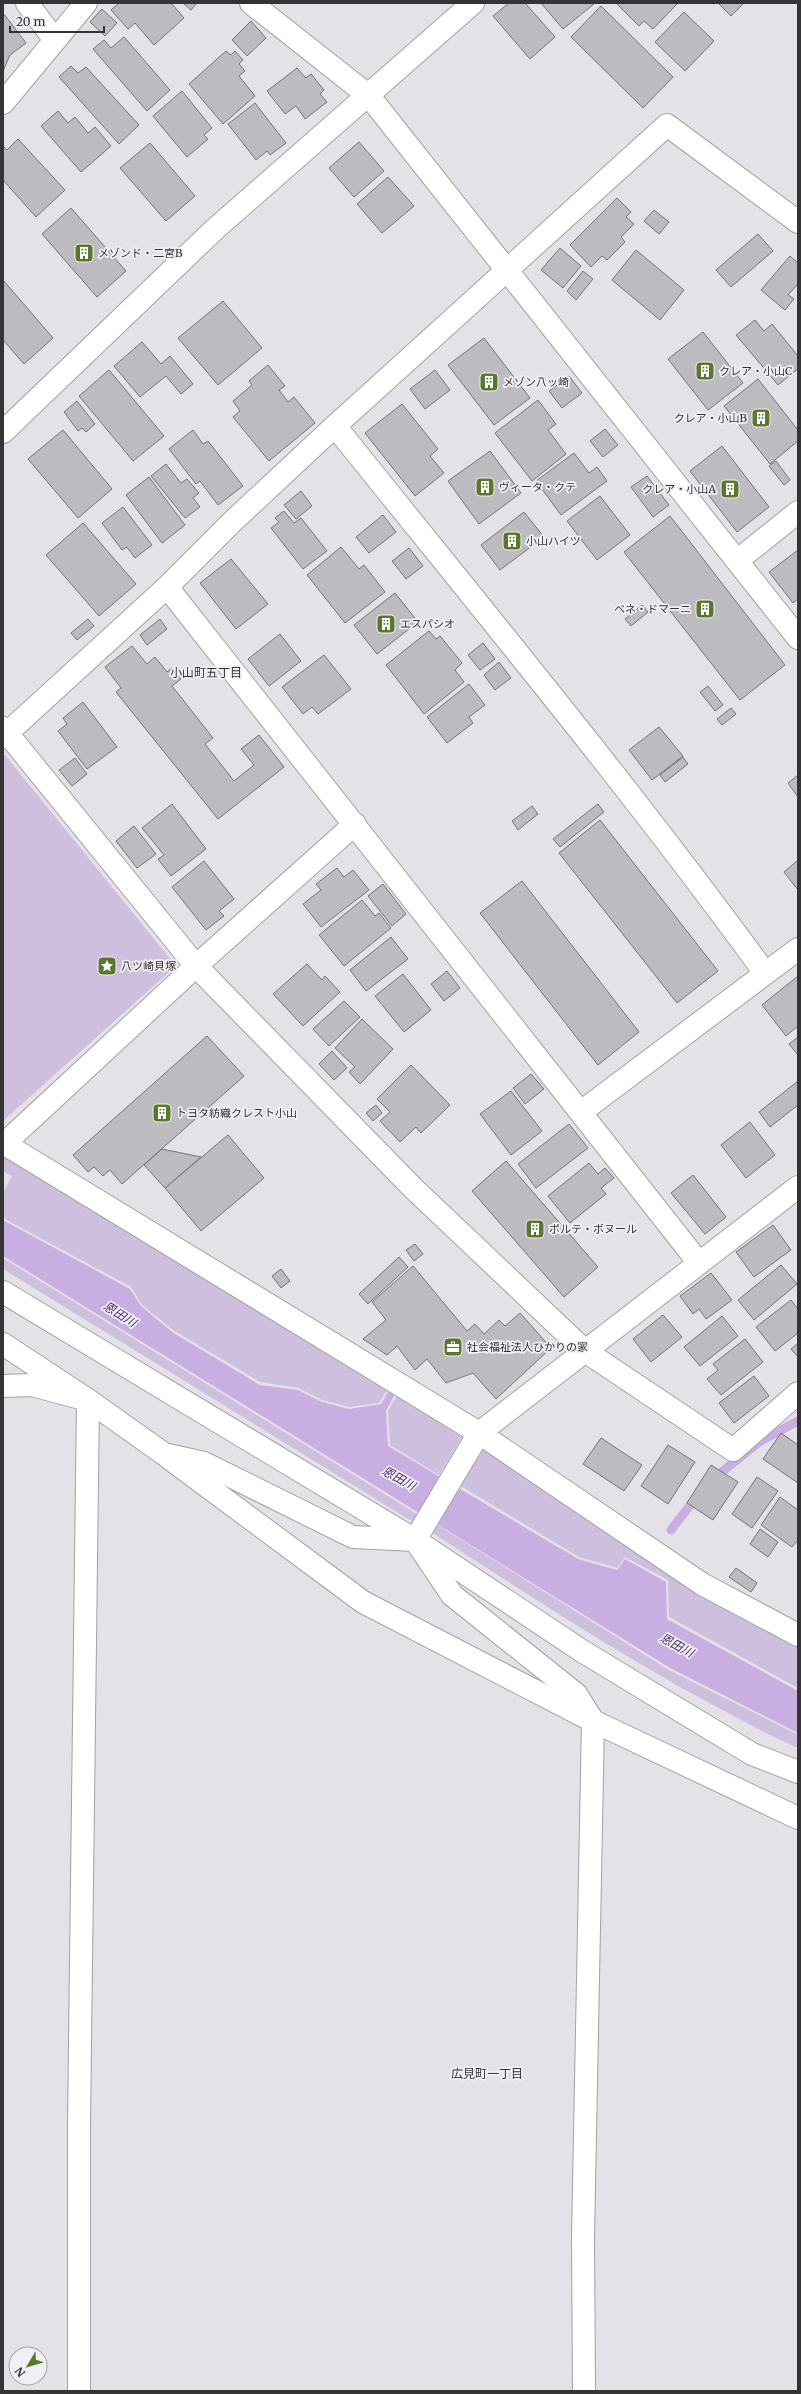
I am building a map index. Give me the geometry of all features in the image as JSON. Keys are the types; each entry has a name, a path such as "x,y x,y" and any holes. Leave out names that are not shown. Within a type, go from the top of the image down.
{"street":[{"path":"27,3 55,40"},
{"path":"3,103 86,3"},
{"path":"251,3 369,96 624,419 738,560 798,638"},
{"path":"3,432 216,229 473,3"},
{"path":"798,222 666,125 508,271 335,426 232,522 167,587 4,732 196,966 413,1188 585,1351 733,1450 798,1393"},
{"path":"335,426 585,737 706,892 765,972"},
{"path":"738,560 798,512"},
{"path":"167,587 699,1263"},
{"path":"355,824 196,966 4,1143 479,1432 702,1584 798,1634"},
{"path":"581,1112 765,972 798,949"},
{"path":"415,1540 479,1432 798,1187"},
{"path":"3,1292 415,1540 582,1651 738,1746 752,1754 798,1772"},
{"path":"3,1344 88,1400 164,1454 363,1602 593,1721 798,1818"},
{"path":"3,1386 32,1385 88,1400"},
{"path":"80,2391 79,2124 88,1400"},
{"path":"164,1454 204,1463 353,1537 415,1540"},
{"path":"415,1540 452,1595 576,1694 593,1721 583,2237 584,2391"}],"shaded area":[{"path":"5,755 176,966 3,1121 3,757"},
{"path":"3,1156 387,1390 379,1403 349,1407 322,1400 298,1388 260,1382 173,1330 142,1305 131,1287 3,1218 3,1193 12,1176 3,1171"},
{"path":"3,1258 417,1514 413,1522 3,1269"},
{"path":"397,1396 462,1437 439,1475 390,1445 388,1410"},
{"path":"482,1447 798,1644 798,1688 669,1617 668,1580 625,1557 617,1568 579,1557 459,1485"},
{"path":"436,1524 669,1670 798,1735 798,1748 762,1731 669,1681 600,1640 431,1532"}],"water":[{"name":"恩田川","path":"3,1220 130,1289 141,1306 172,1332 260,1385 298,1390 322,1402 349,1409 381,1404 389,1390 395,1394 386,1411 388,1446 578,1559 617,1570 625,1559 666,1582 667,1619 798,1691 798,1733 670,1668 3,1256"}],"building":[{"path":"119,3 171,3 184,18 154,45 135,23 128,29 111,10"},
{"path":"183,3 197,3 191,10"},
{"path":"509,3 525,3 555,37 530,59 493,16"},
{"path":"541,3 593,3 594,4 563,29"},
{"path":"678,3 653,29 644,21 639,26 617,4"},
{"path":"718,3 744,3 731,16"},
{"path":"601,6 673,77 643,108 571,37"},
{"path":"102,9 117,23 105,36 90,22"},
{"path":"684,12 714,41 685,71 655,42"},
{"path":"3,13 26,43 10,55 3,71"},
{"path":"251,21 266,38 247,56 232,40"},
{"path":"124,37 170,90 147,111 93,49 104,40 111,48"},
{"path":"226,51 231,55 235,51 243,60 239,64 245,71 239,76 255,96 223,124 189,84"},
{"path":"71,66 78,73 86,67 139,125 119,144 59,77"},
{"path":"297,68 306,78 311,74 324,90 320,94 327,102 305,119 296,106 285,114 267,91"},
{"path":"182,91 212,128 204,135 208,139 187,157 153,116"},
{"path":"255,103 286,143 270,155 267,151 256,160 228,124"},
{"path":"58,111 68,123 75,117 88,133 95,127 111,146 81,172 41,126"},
{"path":"18,139 65,190 36,217 3,180 3,146 7,150"},
{"path":"359,142 384,171 354,197 329,168"},
{"path":"150,143 195,196 166,221 120,168"},
{"path":"388,177 414,206 382,233 357,204"},
{"path":"617,198 631,212 626,217 634,224 621,237 625,242 607,260 602,256 591,267 570,245"},
{"name":"メゾンド・二宮B","path":"71,208 126,271 97,297 42,234"},
{"path":"654,210 669,222 659,234 644,221"},
{"path":"758,234 773,251 731,287 716,270"},
{"path":"560,248 581,266 563,288 541,270"},
{"path":"636,250 684,290 660,320 612,280"},
{"path":"790,256 798,263 798,284 788,295 794,299 785,310 761,290"},
{"path":"583,271 593,279 576,300 567,291"},
{"path":"3,280 53,338 24,364 3,340"},
{"path":"223,301 262,348 218,385 178,338"},
{"path":"755,320 764,331 772,324 798,356 798,369 778,385 736,335"},
{"name":"クレア・小山C","path":"703,332 743,383 708,410 668,359"},
{"name":"メゾン八ッ崎","path":"484,338 530,398 494,425 448,365"},
{"path":"142,342 161,364 170,356 193,384 181,394 166,376 140,397 114,366"},
{"path":"268,365 285,386 279,390 288,402 294,397 315,423 269,461 233,417 240,411 233,401 252,385 249,381"},
{"path":"109,370 164,436 133,461 79,396"},
{"path":"435,370 450,390 425,409 410,389"},
{"path":"569,376 582,393 562,408 549,391"},
{"name":"クレア・小山B","path":"758,379 798,430 798,441 770,464 724,406"},
{"path":"538,400 556,424 548,430 566,454 532,481 495,433"},
{"path":"77,401 95,424 86,432 82,428 78,431 64,412"},
{"path":"402,404 438,449 430,456 444,473 415,496 365,433"},
{"path":"605,429 618,445 603,457 590,441"},
{"path":"63,430 112,489 78,518 28,459"},
{"path":"193,430 203,444 208,441 243,486 218,505 200,481 196,484 169,449"},
{"name":"クレア・小山A","path":"722,446 769,507 737,532 690,471"},
{"name":"ヴィータ・クテ","path":"490,451 521,493 479,524 448,481"},
{"path":"574,453 589,473 597,467 607,481 561,515 536,481"},
{"path":"776,461 790,480 784,485 769,466"},
{"path":"166,464 181,483 187,479 199,493 193,498 200,507 185,518 151,476"},
{"path":"647,476 669,505 653,517 631,487"},
{"path":"149,477 185,525 162,543 126,495"},
{"path":"301,491 312,506 296,519 284,505"},
{"path":"600,496 630,535 597,560 567,521"},
{"path":"123,507 152,545 135,558 127,547 122,550 102,523"},
{"path":"284,511 294,523 301,518 327,551 303,569 271,528 279,522 275,518"},
{"name":"小山ハイツ","path":"524,512 544,537 500,570 481,545"},
{"path":"383,515 396,532 369,553 356,537"},
{"name":"ベネ・ドマーニ","path":"670,516 785,665 740,700 624,552"},
{"path":"83,523 136,584 99,616 46,555"},
{"path":"341,547 359,569 364,565 385,592 345,623 307,575"},
{"path":"409,548 423,566 406,579 392,561"},
{"path":"798,550 798,599 793,603 769,572"},
{"path":"231,559 268,604 236,629 200,583"},
{"name":"エスパシオ","path":"395,593 418,622 377,654 354,625"},
{"path":"642,605 648,612 631,626 625,619"},
{"path":"88,619 94,626 77,640 71,633"},
{"path":"160,619 167,629 147,645 140,635"},
{"path":"429,631 436,639 440,636 462,663 455,670 464,682 424,714 386,665"},
{"path":"280,634 301,661 269,686 248,659"},
{"path":"483,643 495,659 480,670 468,655"},
{"path":"132,646 147,664 155,657 167,672 172,668 181,679 172,686 213,738 205,744 234,781 254,765 241,749 259,735 284,767 218,819 116,692 121,688 105,667"},
{"path":"324,655 351,689 318,714 312,707 303,714 282,687"},
{"path":"499,662 511,678 495,690 484,675"},
{"path":"469,684 485,705 469,717 473,723 447,743 427,717"},
{"path":"708,686 723,705 715,711 700,692"},
{"path":"83,702 117,747 87,769 58,731 67,724 63,718"},
{"path":"731,708 736,714 722,725 717,719"},
{"path":"659,727 683,756 652,780 629,750"},
{"path":"683,757 688,764 665,782 660,775"},
{"path":"75,758 87,774 72,786 59,770"},
{"path":"798,775 798,797 788,783"},
{"path":"172,804 206,849 171,876 158,859 164,855 142,828"},
{"path":"598,804 604,812 560,847 553,839"},
{"path":"532,806 538,814 518,830 512,821"},
{"path":"600,820 718,971 677,1003 559,853"},
{"path":"134,826 156,854 137,868 116,841"},
{"path":"798,860 798,890 784,872"},
{"path":"204,861 234,899 219,911 224,916 206,930 172,887"},
{"path":"337,868 344,877 353,870 369,890 321,927 303,904 321,890 316,884"},
{"path":"522,881 639,1032 598,1065 480,913"},
{"path":"383,884 406,914 392,926 368,896"},
{"path":"362,900 375,916 379,913 391,928 344,966 319,935"},
{"path":"391,937 408,959 366,991 350,970"},
{"path":"307,964 322,980 325,976 340,992 303,1026 273,994"},
{"path":"447,971 460,988 444,1001 431,984"},
{"path":"403,974 431,1010 404,1032 375,996"},
{"path":"798,976 798,1026 786,1036 762,1005"},
{"path":"344,1001 360,1017 329,1046 313,1029"},
{"path":"362,1019 393,1049 360,1084 349,1072 355,1067 335,1048"},
{"name":"トヨタ紡織クレスト小山","path":"207,1036 244,1076 122,1184 110,1170 103,1176 94,1167 88,1172 73,1155"},
{"path":"798,1037 798,1055 789,1044"},
{"path":"332,1051 347,1068 334,1080 319,1064"},
{"path":"411,1065 450,1105 421,1133 416,1127 400,1142 380,1121 390,1112 377,1099"},
{"path":"531,1074 544,1089 525,1104 513,1088"},
{"path":"798,1081 798,1105 770,1127 759,1112"},
{"path":"511,1091 542,1131 511,1155 480,1114"},
{"path":"376,1105 382,1113 373,1121 366,1113"},
{"path":"750,1122 775,1155 746,1178 721,1145"},
{"path":"569,1124 588,1148 536,1188 518,1164"},
{"path":"228,1135 264,1178 201,1231 165,1188"},
{"path":"162,1149 201,1157 165,1188 144,1165"},
{"name":"ポルテ・ボヌール","path":"506,1161 598,1267 564,1297 472,1191"},
{"path":"589,1163 598,1174 605,1168 614,1178 601,1188 606,1194 570,1223 548,1196"},
{"path":"693,1175 726,1217 705,1234 671,1193"},
{"path":"773,1225 791,1250 754,1277 736,1252"},
{"path":"415,1244 423,1254 414,1261 406,1250"},
{"path":"399,1257 408,1267 368,1304 359,1294"},
{"path":"781,1265 797,1284 754,1320 738,1300"},
{"path":"413,1266 467,1331 475,1324 484,1334 499,1320 505,1326 520,1313 551,1348 496,1399 473,1373 446,1383 427,1359 415,1370 397,1346 387,1355 363,1339 386,1320 372,1302"},
{"path":"281,1269 290,1281 281,1288 272,1276"},
{"path":"711,1273 732,1300 706,1319 699,1309 693,1314 680,1296"},
{"path":"791,1300 798,1309 798,1333 775,1351 756,1327"},
{"path":"663,1315 682,1337 651,1362 633,1339"},
{"path":"722,1316 738,1336 700,1366 684,1347"},
{"path":"745,1339 763,1362 721,1395 707,1379 718,1370 713,1364"},
{"path":"798,1343 798,1357 791,1349"},
{"path":"754,1376 769,1396 734,1423 719,1403"},
{"path":"781,1433 798,1445 798,1483 763,1459"},
{"path":"601,1438 642,1465 624,1491 583,1464"},
{"path":"668,1445 695,1462 668,1504 641,1486"},
{"path":"711,1465 738,1482 713,1520 687,1503"},
{"path":"757,1477 778,1491 752,1528 732,1514"},
{"path":"780,1497 798,1510 798,1540 792,1547 761,1525"},
{"path":"760,1529 778,1542 768,1557 750,1544"},
{"path":"736,1568 757,1583 751,1592 729,1577"}],"waterway":[{"path":"712,1480 759,1442 798,1421"},
{"path":"671,1530 697,1496"}],"place":[{"name":"メゾンド・二宮B","path":"84,253"},
{"name":"クレア・小山C","path":"705,371"},
{"name":"メゾン八ッ崎","path":"489,382"},
{"name":"クレア・小山B","path":"761,418"},
{"name":"ヴィータ・クテ","path":"485,487"},
{"name":"クレア・小山A","path":"730,489"},
{"name":"小山ハイツ","path":"512,541"},
{"name":"ベネ・ドマーニ","path":"705,609"},
{"name":"エスパシオ","path":"386,624"},
{"name":"八ツ崎貝塚","path":"107,966"},
{"name":"トヨタ紡織クレスト小山","path":"162,1113"},
{"name":"ポルテ・ボヌール","path":"535,1229"},
{"name":"社会福祉法人ひかりの家","path":"453,1347"}],"district":[{"name":"小山町五丁目","path":"206,672"},
{"name":"広見町一丁目","path":"487,2073"}]}
